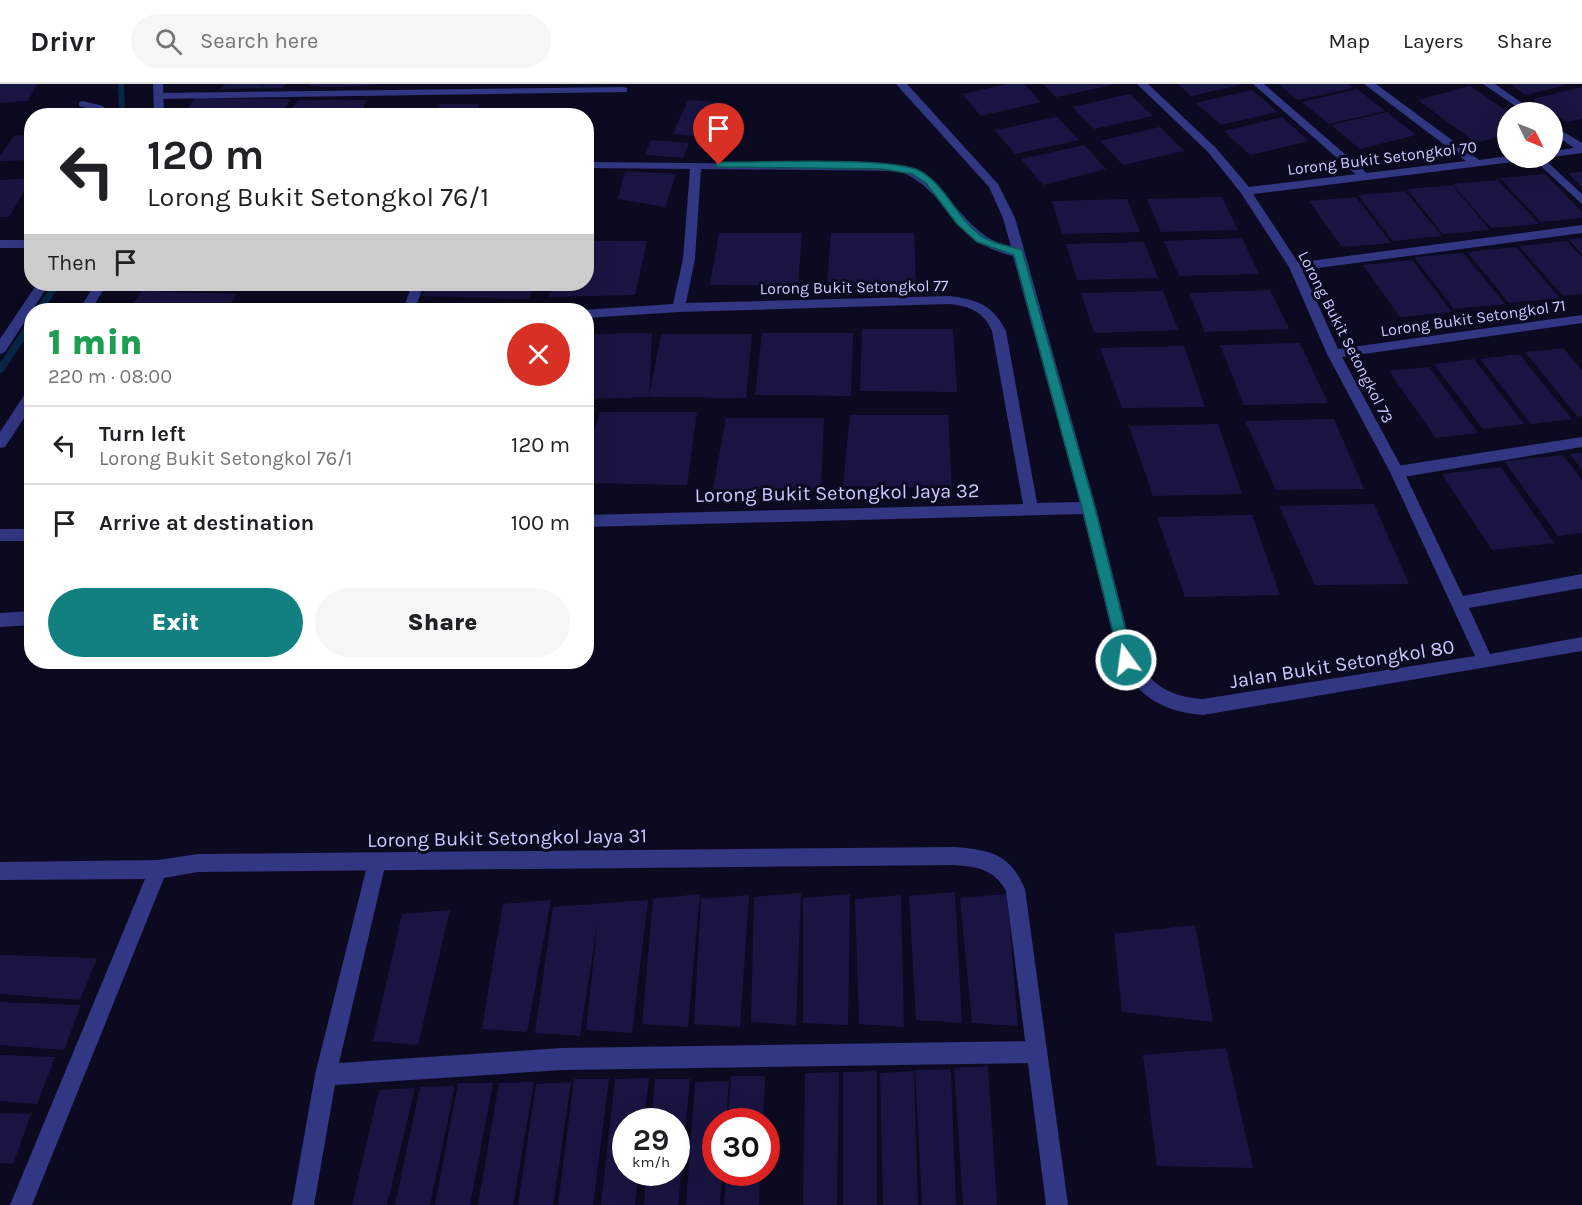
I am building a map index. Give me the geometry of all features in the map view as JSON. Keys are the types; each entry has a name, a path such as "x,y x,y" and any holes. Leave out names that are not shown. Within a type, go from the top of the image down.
{"street":[{"path":"158,84 159,108"},
{"path":"901,84 994,186 1009,218 1089,508"},
{"name":"Lorong Bukit Setongkol 73","path":"1142,84 1212,150 1246,191 1295,267 1334,354 1397,472 1461,603 1486,662"},
{"path":"1258,84 1365,177"},
{"path":"1369,84 1476,163"},
{"path":"1488,84 1515,102"},
{"path":"159,96 623,90"},
{"path":"83,104 99,108"},
{"path":"1563,136 1582,149"},
{"path":"1563,152 1582,149"},
{"name":"Lorong Bukit Setongkol 70","path":"1246,191 1497,161"},
{"path":"594,165 900,168 915,172 930,181 960,222 980,240 1019,253"},
{"path":"679,308 689,259 696,165"},
{"path":"1548,168 1582,200"},
{"path":"1295,267 1582,229"},
{"path":"0,243 24,244"},
{"name":"Lorong Bukit Setongkol 77","path":"594,313 679,308 950,300 977,304 992,315 999,331 1031,510"},
{"path":"0,349 24,313"},
{"name":"Lorong Bukit Setongkol 71","path":"1334,354 1582,320"},
{"path":"0,442 24,406"},
{"path":"1397,472 1582,442"},
{"name":"Lorong Bukit Setongkol Jaya 32","path":"594,521 1089,508"},
{"name":"Jalan Bukit Setongkol 80","path":"1089,508 1126,660 1138,679 1156,696 1180,707 1203,707 1486,662 1582,644"},
{"path":"0,536 24,535"},
{"path":"1461,603 1582,581"},
{"path":"0,620 24,618"},
{"name":"Lorong Bukit Setongkol Jaya 31","path":"0,871 158,869 198,863 956,856 997,862 1009,874 1015,889 1036,1052"},
{"path":"303,1205 327,1075 376,862"},
{"path":"21,1205 158,869"},
{"path":"327,1075 562,1059 1036,1052 1057,1205"}],"building":[{"path":"0,84 37,84 28,101 0,103"},
{"path":"225,84 263,84 260,88 221,89"},
{"path":"264,84 286,84 283,88 261,88"},
{"path":"311,84 377,85 335,87 310,86"},
{"path":"1007,84 1024,84 1041,102 981,116 962,94"},
{"path":"1043,84 1112,84 1112,85 1056,97"},
{"path":"1178,84 1240,84 1240,85 1191,96"},
{"path":"1278,84 1349,84 1353,88 1298,100"},
{"path":"1510,84 1566,84 1566,85 1526,95"},
{"path":"1470,86 1497,104 1497,137 1476,143 1418,100"},
{"path":"1582,87 1582,119 1567,122 1563,119 1563,102 1537,102 1533,99"},
{"path":"1357,89 1385,111 1329,124 1302,102"},
{"path":"1252,90 1278,112 1221,125 1196,103"},
{"path":"1130,94 1153,116 1094,129 1072,107"},
{"path":"195,98 291,99 285,108 188,108"},
{"path":"298,100 367,100 363,108 292,108"},
{"path":"688,100 728,103 710,138 673,134"},
{"path":"440,104 479,104 478,108 438,108"},
{"path":"1387,112 1416,135 1360,149 1331,125"},
{"path":"1057,117 1079,140 1015,154 995,130"},
{"path":"1282,117 1309,141 1250,155 1224,131"},
{"path":"1160,127 1184,151 1123,165 1100,141"},
{"path":"24,135 24,160 0,161 0,156 14,136"},
{"path":"651,140 689,143 683,158 645,155"},
{"path":"1084,145 1106,169 1043,185 1021,159"},
{"path":"625,171 676,174 665,207 618,199"},
{"path":"1582,172 1582,188 1568,173"},
{"path":"1545,174 1582,212 1582,218 1541,222 1500,178"},
{"path":"24,178 24,192 9,217 0,217 0,180"},
{"path":"1498,180 1539,224 1491,228 1452,184"},
{"path":"1452,185 1490,230 1443,234 1407,189"},
{"path":"1405,191 1442,236 1393,241 1358,195"},
{"path":"1222,197 1238,230 1161,232 1147,199"},
{"path":"1356,197 1391,243 1342,247 1309,201"},
{"path":"1127,199 1140,232 1062,234 1052,201"},
{"path":"719,233 802,233 798,286 710,285"},
{"path":"831,233 914,233 916,286 827,285"},
{"path":"1242,238 1259,274 1179,276 1164,241"},
{"path":"1582,238 1582,254 1568,239"},
{"path":"594,241 647,241 635,295 549,297 550,291 594,291"},
{"path":"1567,241 1582,257 1582,294 1563,296 1519,246"},
{"path":"1144,242 1158,278 1077,280 1066,244"},
{"path":"1516,247 1560,298 1509,303 1467,252"},
{"path":"1463,253 1505,304 1454,309 1414,257"},
{"path":"1412,260 1452,312 1400,317 1363,265"},
{"path":"1270,290 1289,329 1205,332 1189,293"},
{"path":"142,291 237,294 231,303 133,303"},
{"path":"424,291 532,291 529,299 422,296"},
{"path":"1163,291 1178,330 1094,333 1081,293"},
{"path":"862,329 953,329 957,392 860,391"},
{"path":"652,333 649,397 594,399 594,334"},
{"path":"762,333 853,333 851,396 755,395"},
{"path":"661,334 752,334 746,398 649,397"},
{"path":"1300,343 1328,403 1244,405 1220,345"},
{"path":"1184,346 1205,407 1122,408 1100,348"},
{"path":"1563,348 1582,370 1582,416 1578,417 1525,352"},
{"path":"1519,354 1572,419 1531,424 1480,359"},
{"path":"1474,359 1524,424 1483,429 1434,364"},
{"path":"1429,367 1478,433 1436,438 1389,371"},
{"path":"600,412 697,412 687,485 594,483 594,432"},
{"path":"850,415 948,415 952,488 843,486"},
{"path":"726,418 824,418 821,491 713,489"},
{"path":"1334,419 1364,489 1276,490 1245,421"},
{"path":"1218,424 1242,494 1153,496 1129,426"},
{"path":"1582,453 1582,470 1570,454"},
{"path":"1563,455 1582,480 1582,533 1558,536 1504,461"},
{"path":"1501,467 1554,543 1492,550 1442,474"},
{"path":"1374,504 1409,584 1315,585 1279,506"},
{"path":"1252,515 1280,595 1185,597 1157,517"},
{"path":"955,892 962,1023 916,1020 909,896"},
{"path":"801,893 796,1025 751,1022 754,897"},
{"path":"700,894 688,1027 642,1024 653,899"},
{"path":"850,894 848,1025 803,1023 803,898"},
{"path":"1007,894 1018,1026 972,1023 960,898"},
{"path":"749,895 740,1027 694,1024 701,899"},
{"path":"901,895 904,1027 859,1024 855,899"},
{"path":"551,900 527,1032 482,1029 503,904"},
{"path":"648,900 632,1033 586,1030 598,919 580,1036 535,1033 553,907"},
{"path":"450,910 418,1045 373,1041 402,914"},
{"path":"1195,925 1213,1022 1122,1012 1114,934"},
{"path":"0,955 97,958 80,1000 0,994"},
{"path":"0,1002 81,1005 64,1050 0,1045"},
{"path":"1226,1048 1253,1168 1157,1166 1143,1055"},
{"path":"0,1055 55,1057 37,1104 0,1101"},
{"path":"988,1066 997,1205 963,1205 954,1068"},
{"path":"951,1069 956,1205 922,1205 915,1070"},
{"path":"877,1071 877,1205 843,1205 843,1072"},
{"path":"914,1071 918,1205 883,1205 880,1073"},
{"path":"839,1072 837,1205 803,1205 805,1073"},
{"path":"731,1076 765,1076 764,1108 729,1108"},
{"path":"649,1078 646,1108 612,1108 612,1186 637,1186 635,1205 601,1205 615,1079"},
{"path":"574,1079 609,1079 593,1205 558,1205"},
{"path":"655,1079 690,1079 687,1108 652,1108"},
{"path":"729,1081 727,1108 702,1108 702,1186 721,1186 720,1205 686,1205 687,1186 690,1186 695,1082"},
{"path":"534,1082 513,1205 478,1205 499,1083"},
{"path":"571,1082 553,1205 518,1205 536,1084"},
{"path":"458,1083 493,1083 470,1205 435,1205"},
{"path":"455,1086 430,1205 395,1205 420,1087"},
{"path":"415,1088 387,1205 352,1205 379,1090"},
{"path":"0,1113 31,1114 13,1164 0,1163"},
{"path":"645,1186 680,1186 678,1205 644,1205"},
{"path":"725,1186 760,1186 759,1205 724,1205"}],"waterway":[{"path":"121,84 122,108"},
{"path":"44,303 52,291"},
{"path":"0,370 24,334"}],"route":[{"path":"719,165 882,166 915,172 930,181 960,222 980,240 1001,249 1019,253 1089,508 1126,660"}]}
